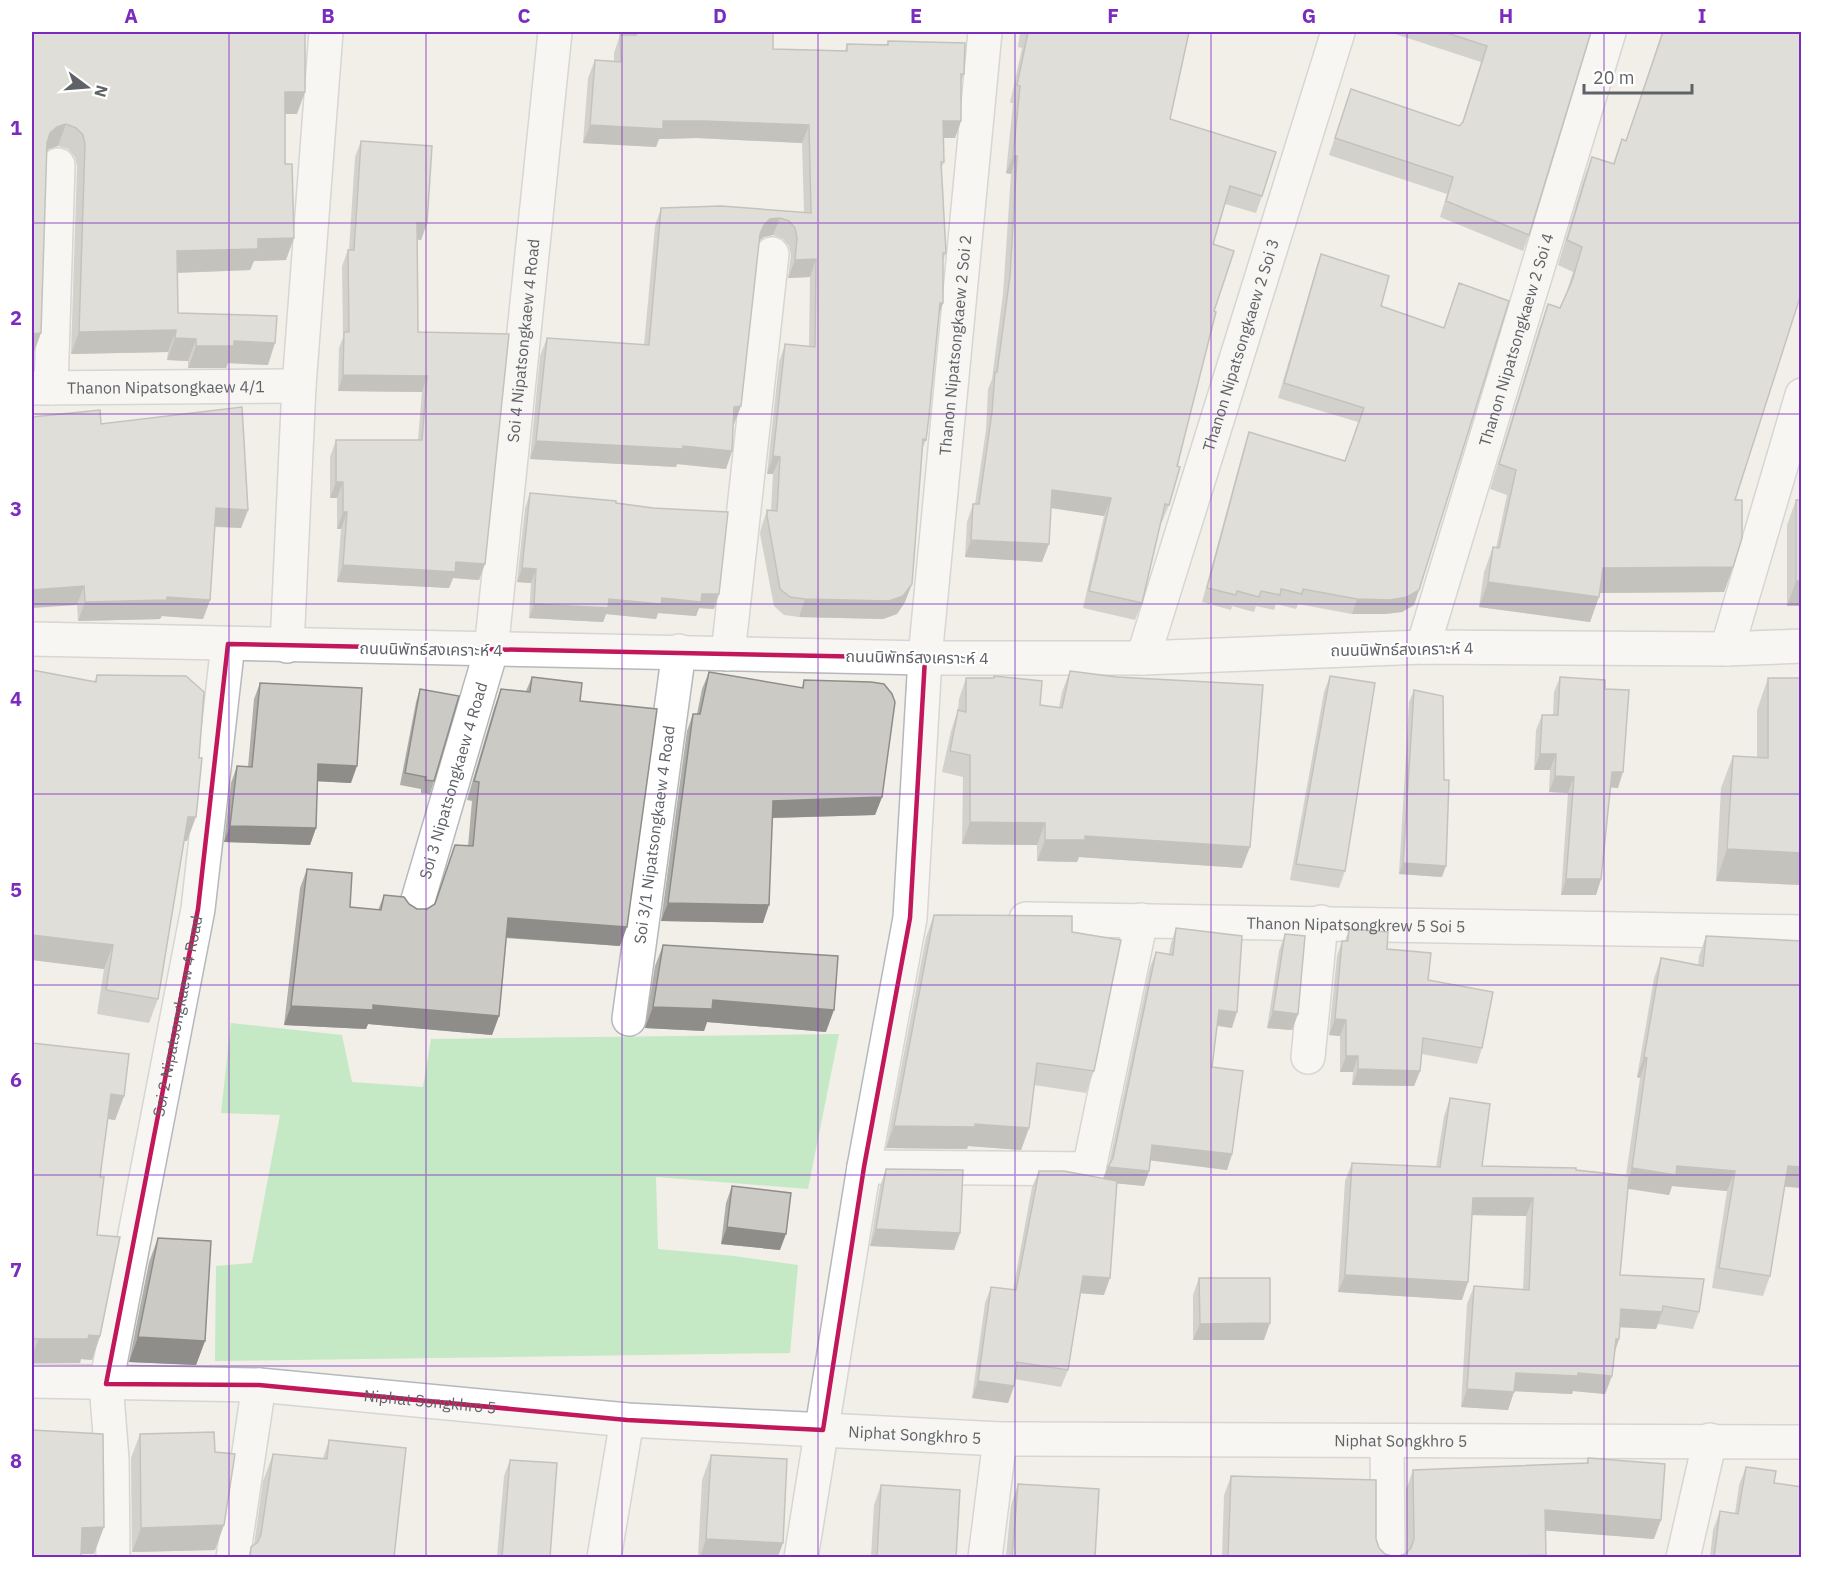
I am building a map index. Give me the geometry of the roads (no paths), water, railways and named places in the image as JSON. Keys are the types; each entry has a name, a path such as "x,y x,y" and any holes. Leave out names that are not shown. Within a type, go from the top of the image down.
{"street":[{"path":"287,646 299,386 326,32"},
{"name":"Soi 4 Nipatsongkaew 4 Road","path":"491,651 555,32"},
{"name":"Thanon Nipatsongkaew 2 Soi 2","path":"801,1557 864,1167 910,918 925,658 985,32"},
{"name":"Thanon Nipatsongkaew 2 Soi 3","path":"1143,658 1338,32"},
{"name":"Thanon Nipatsongkaew 2 Soi 4","path":"1423,647 1609,32"},
{"path":"41,388 58,165"},
{"path":"728,654 772,254"},
{"name":"Thanon Nipatsongkaew 4/1","path":"41,388 299,386"},
{"path":"1727,649 1802,395"},
{"name":"ถนนนิพัทธ์สงเคราะห์ 4","path":"32,639 491,651 679,651 925,658 1143,658 1423,647 1727,649 1802,646"},
{"name":"Soi 2 Nipatsongkaew 4 Road","path":"113,1557 112,1459 106,1384 198,909 228,644"},
{"name":"Soi 3 Nipatsongkaew 4 Road","path":"415,910 491,651"},
{"name":"Soi 3/1 Nipatsongkaew 4 Road","path":"629,1019 679,651"},
{"path":"910,918 945,918"},
{"name":"Thanon Nipatsongkrew 5 Soi 5","path":"991,919 1321,922 1802,932"},
{"path":"864,1167 1089,1169 1141,921"},
{"path":"1308,1057 1321,922"},
{"name":"Niphat Songkhro 5","path":"32,1381 259,1385 627,1420 1000,1439 1802,1442"},
{"path":"233,1557 259,1385"},
{"path":"604,1557 627,1420"},
{"path":"985,1557 1000,1439"},
{"path":"1683,1557 1710,1440"},
{"path":"1387,1442 1388,1557"}]}
